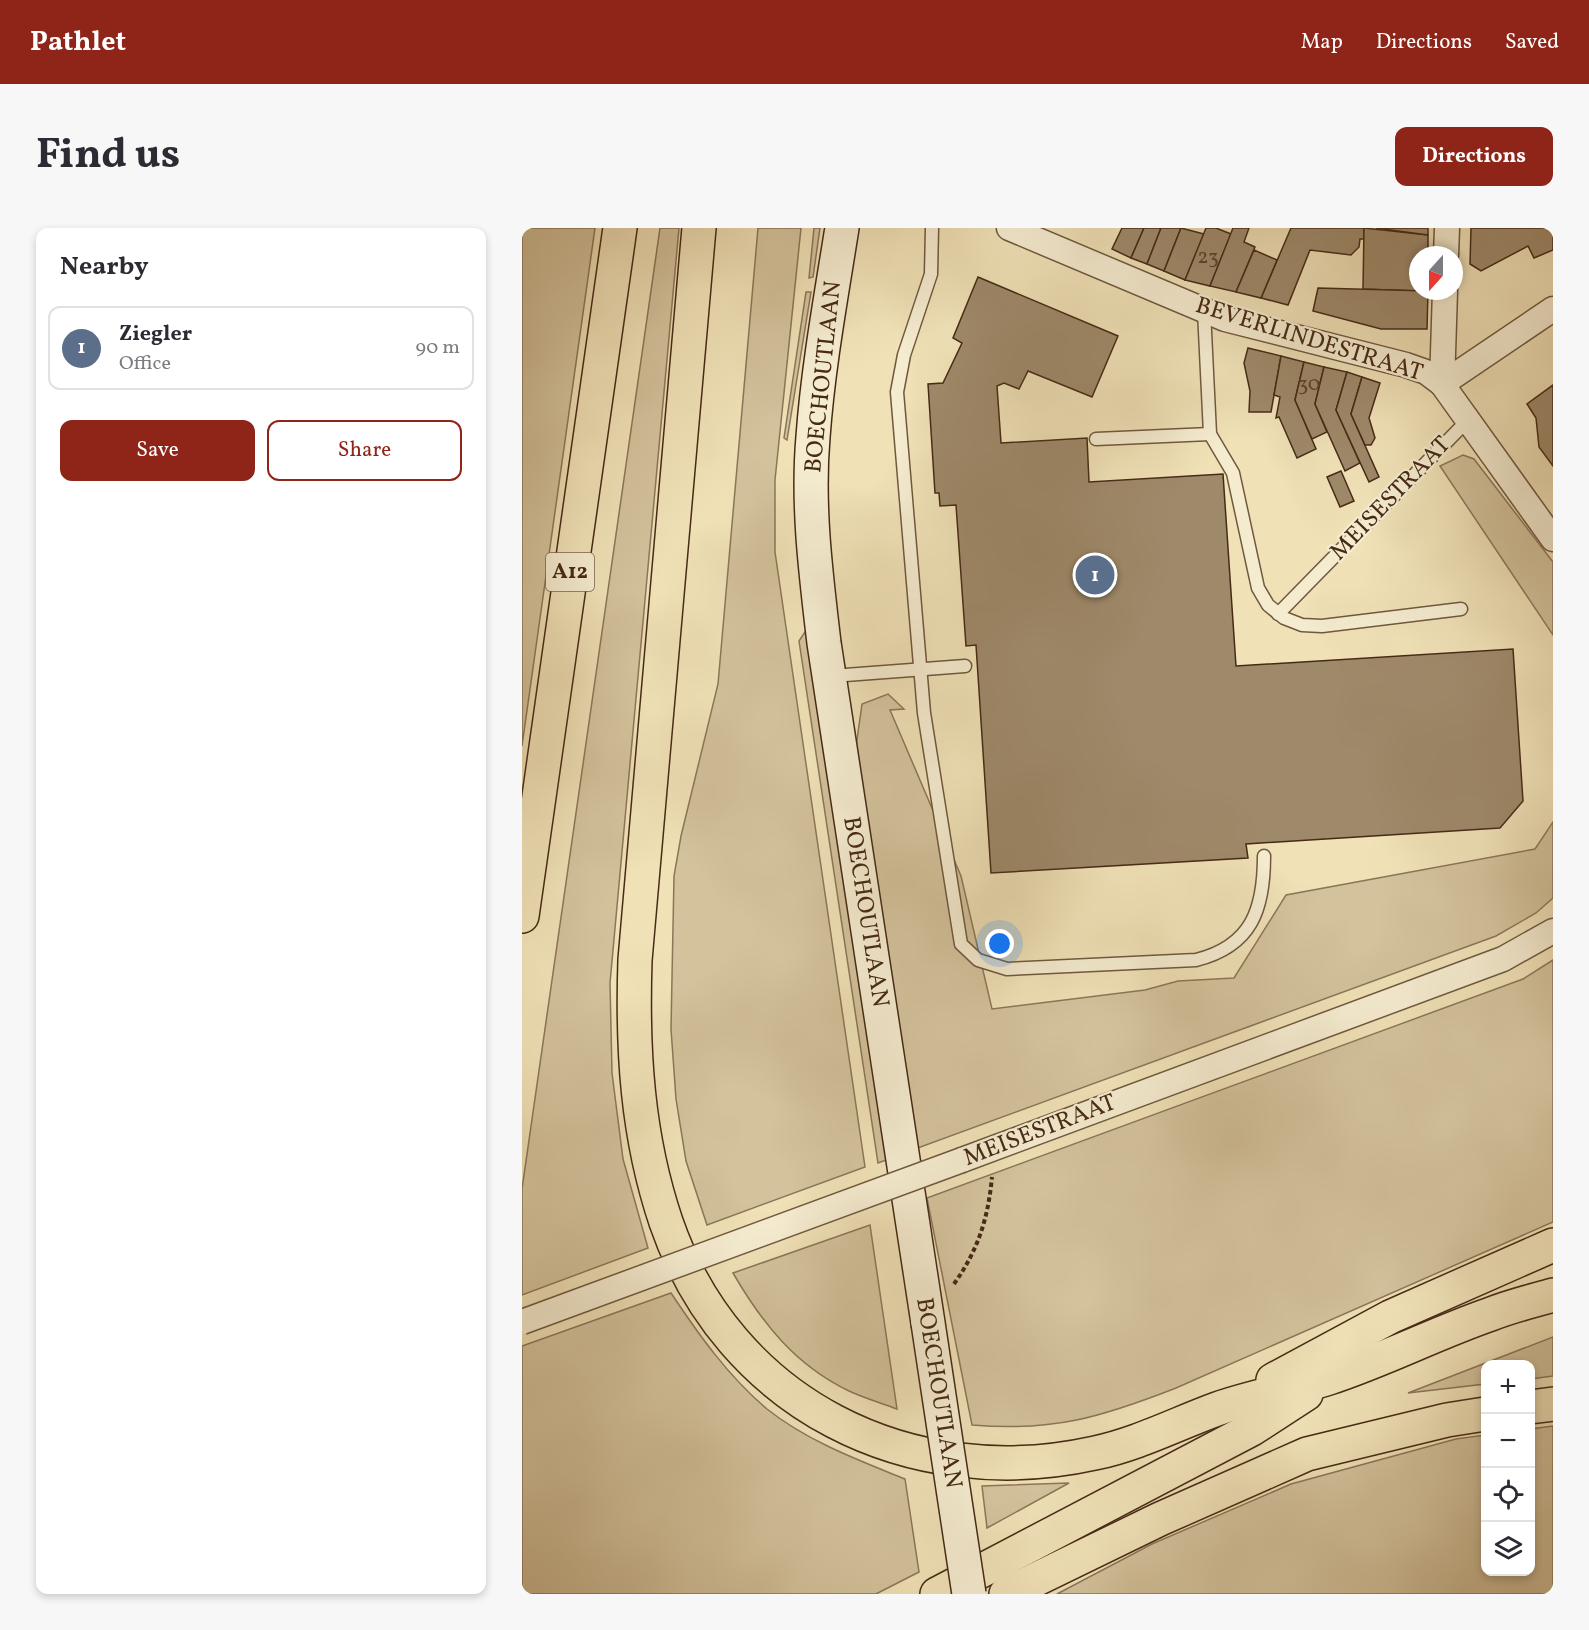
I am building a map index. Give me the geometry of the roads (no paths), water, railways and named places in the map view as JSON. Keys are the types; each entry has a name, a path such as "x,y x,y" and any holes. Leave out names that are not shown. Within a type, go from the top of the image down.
{"highway":[{"name":"A12","path":"522,916 620,228"},
{"path":"699,228 686,354 634,992 635,1068 640,1119 652,1173 668,1225 693,1281 720,1325 756,1367 796,1399 847,1429 889,1445 943,1459 992,1464 1036,1462 1096,1453 1148,1437 1218,1409 1330,1378 1493,1313 1553,1296"},
{"path":"1218,1409 1390,1317 1553,1245"},
{"path":"937,1594 1252,1429 1330,1378"},
{"path":"1535,1406 1553,1404"},
{"path":"1006,1594 1160,1519 1307,1454 1447,1420 1481,1415"}],"main road":[{"name":"BOECHOUTLAAN","path":"842,228 813,437 811,492 815,558 829,676 969,1594"}],"street":[{"name":"BEVERLINDESTRAAT","path":"1010,228 1225,319 1406,365 1425,372 1442,384"},
{"path":"1446,246 1447,228"},
{"path":"1442,384 1445,300"},
{"path":"1442,384 1553,309"},
{"name":"MEISESTRAAT","path":"1442,384 1553,539"},
{"name":"MEISESTRAAT","path":"522,1322 1503,960 1553,931"}],"lane":[{"path":"932,228 931,274 904,355 897,392 924,713 961,944 978,960 1007,969 1196,960 1212,956 1239,939 1257,914 1262,898 1264,856"},
{"path":"1204,311 1210,434 1233,473 1258,588 1278,614 1302,625 1322,626 1461,609"},
{"name":"MEISESTRAAT","path":"1278,614 1468,420"},
{"path":"1096,439 1210,434"},
{"path":"829,676 965,666"}],"place":[{"name":"Ziegler","path":"1095,575"}]}
